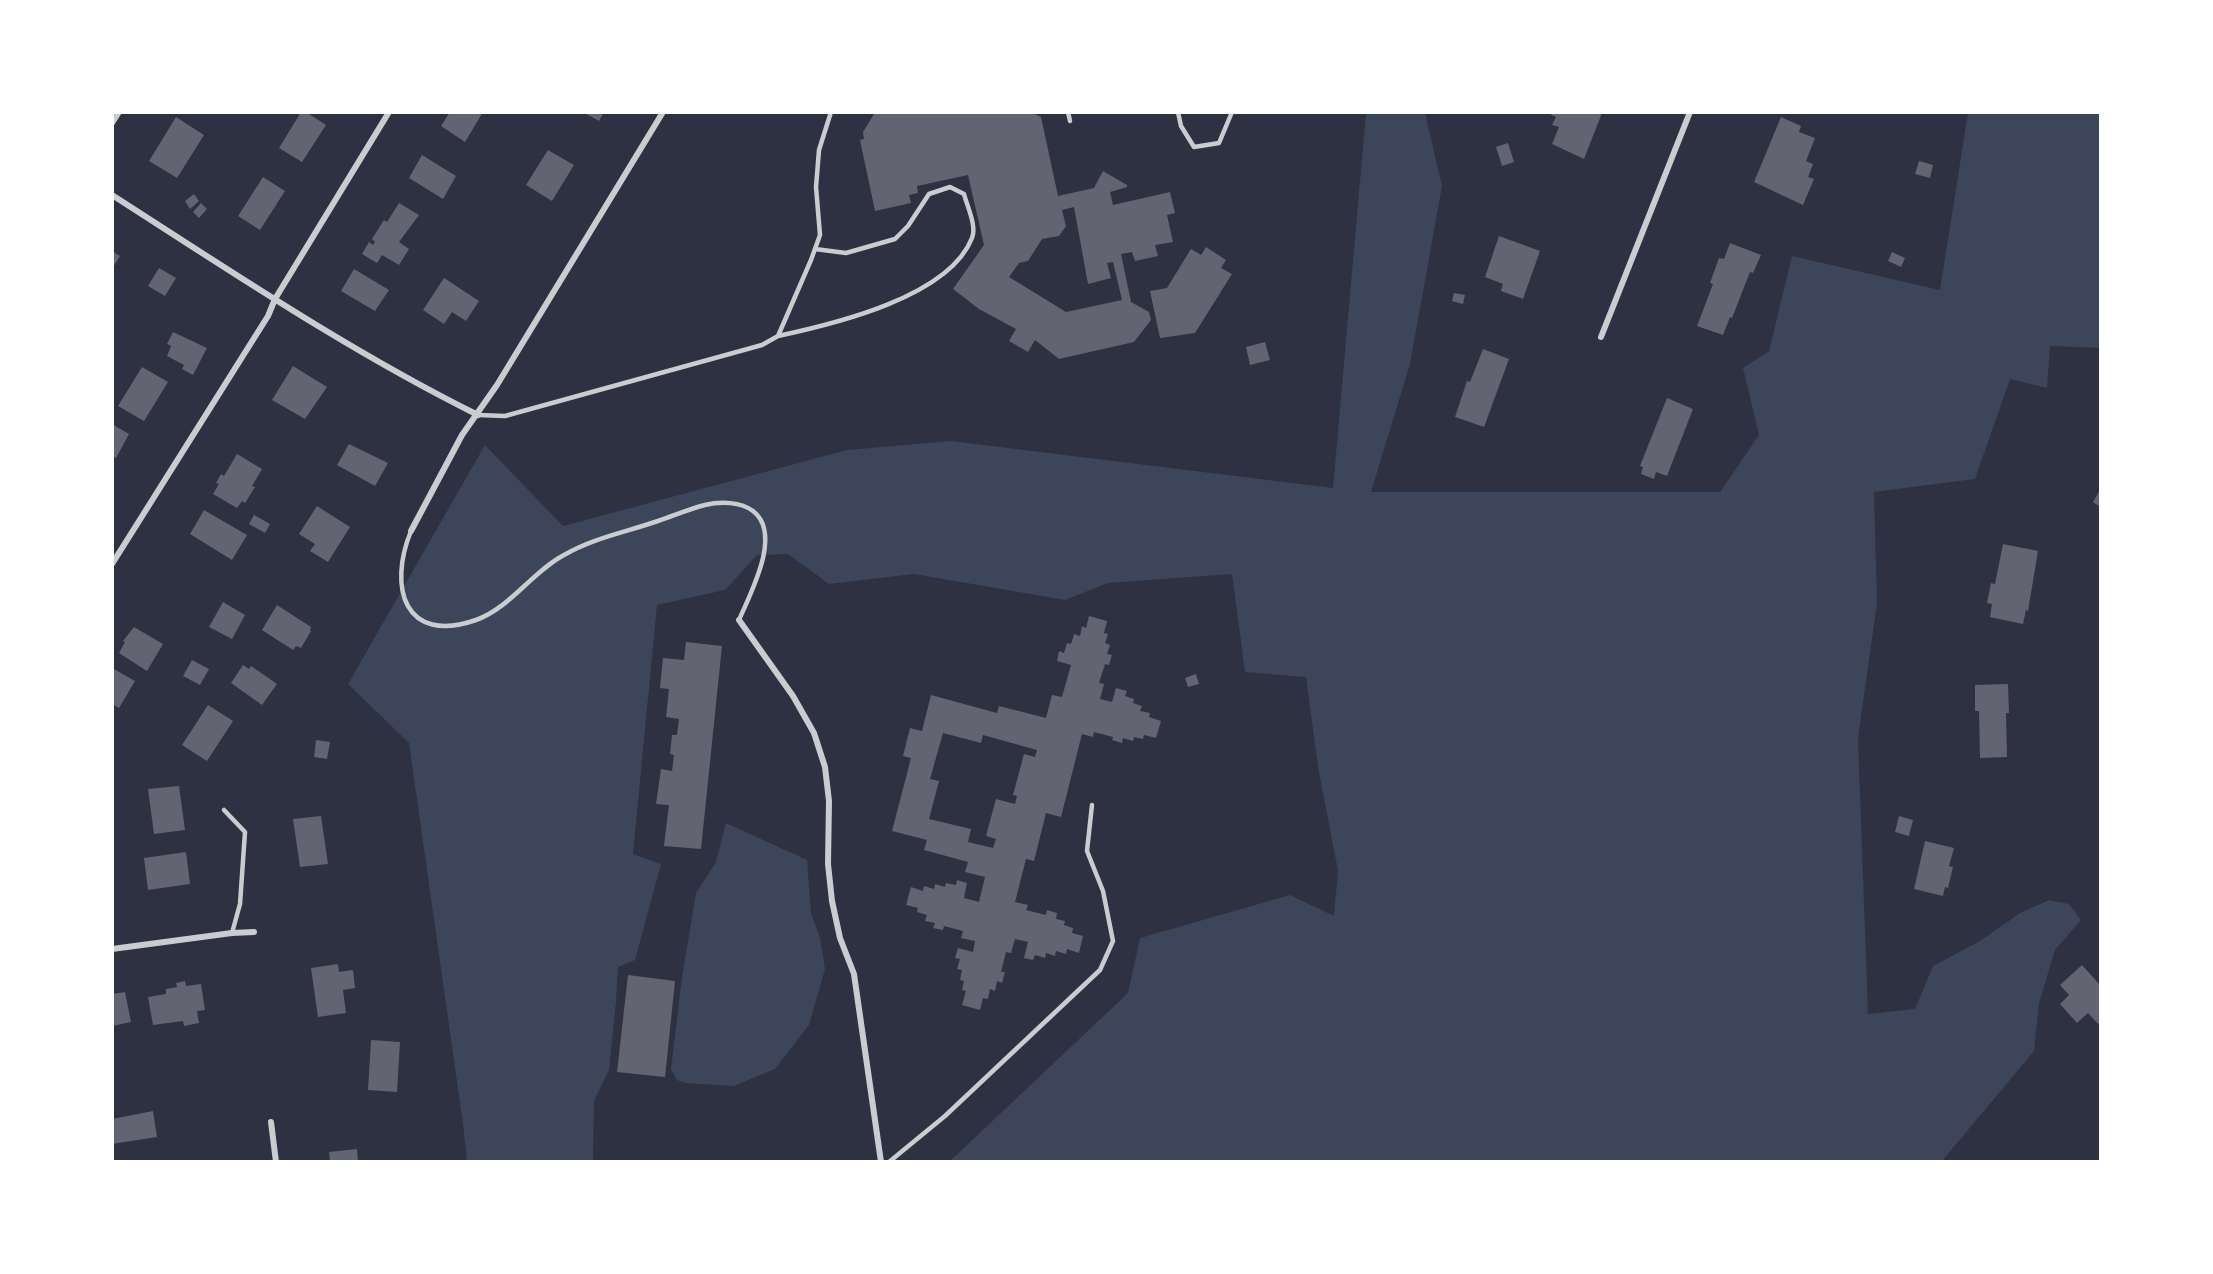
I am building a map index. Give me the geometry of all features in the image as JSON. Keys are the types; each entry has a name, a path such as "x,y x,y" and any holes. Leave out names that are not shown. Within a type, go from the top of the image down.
{"street":[{"path":"112,123 119,112"},
{"path":"112,564 268,316 275,299 389,112"},
{"path":"411,531 462,435 478,415 663,112"},
{"path":"1600,337 1690,112"},
{"path":"112,195 275,299 408,379 478,415"},
{"path":"739,620 793,696 809,723 825,767 829,801 828,864 832,901 840,938 854,974 881,1161"},
{"path":"112,949 254,932"},
{"path":"271,1122 276,1161"}],"lane":[{"path":"778,336 820,235 816,187 819,150 831,112"},
{"path":"1068,112 1070,121"},
{"path":"1178,112 1181,126 1194,147 1219,143 1232,112"},
{"path":"478,415 505,416 517,413 762,345 778,336 820,327 903,299 951,269 972,238 973,226 964,194 950,188 929,194 908,225 895,239 846,253 815,249"},
{"path":"411,531 401,562 401,585 405,603 416,616 430,625 450,624 477,620 500,606 531,578 562,555 596,539 706,504 744,504 759,516 766,534 763,559 739,620"},
{"path":"889,1161 945,1116 1100,970 1113,941 1103,891 1087,851 1092,806"},
{"path":"224,810 244,832 240,904 232,933"}],"shaded area":[{"path":"1366,113 1425,113 1442,186 1410,364 1371,492 1720,492 1759,435 1743,368 1769,351 1792,256 1940,290 1968,113 2100,113 2100,348 2050,346 2047,388 2010,379 1975,479 1874,492 1877,603 1858,738 1868,1014 1915,1009 1933,966 1980,941 2020,913 2049,900 2069,904 2081,920 2055,950 2039,1003 2034,1051 1942,1161 950,1161 1128,993 1140,938 1290,895 1334,916 1338,871 1318,767 1306,677 1245,672 1232,574 1108,583 1065,600 914,574 829,584 788,554 757,555 725,590 657,605 633,854 661,864 635,960 618,967 609,1070 594,1101 593,1161 467,1161 409,743 348,684 485,445 563,526 847,450 951,441 1333,488"},
{"path":"726,823 807,860 811,913 820,938 825,969 809,1025 775,1069 734,1086 685,1083 677,1080 671,1069 682,977 696,893 716,862"}],"building":[{"path":"301,112 306,112 326,125 302,162 279,148"},
{"path":"450,112 483,112 465,142 441,126"},
{"path":"583,112 604,112 599,121"},
{"path":"881,112 1031,112 1041,117 1058,196 1094,188 1103,171 1127,185 1127,187 1110,192 1113,205 1170,192 1175,213 1167,215 1173,242 1155,245 1158,256 1135,261 1132,252 1121,254 1131,302 1149,312 1151,320 1134,342 1059,359 1035,340 1028,352 1009,341 1016,329 979,309 953,289 984,245 968,175 917,186 918,193 909,195 911,203 875,211 860,140 864,139 863,132 874,114","holes":["1074,207 1088,284 1111,278 1107,263 1113,262 1122,300 1066,312 1009,277 1019,263 1028,261 1042,239 1059,236 1066,226 1062,210"]},
{"path":"1546,112 1602,113 1584,159 1552,144 1559,127 1552,125 1556,117"},
{"path":"176,117 204,135 177,178 149,161"},
{"path":"1781,117 1801,126 1799,132 1815,138 1806,161 1813,164 1808,177 1814,179 1803,205 1754,182"},
{"path":"1508,143 1514,162 1502,166 1496,147"},
{"path":"548,150 574,165 552,201 526,185"},
{"path":"422,155 456,176 443,199 409,178"},
{"path":"1919,161 1933,165 1930,178 1915,174"},
{"path":"263,177 285,191 260,230 238,216"},
{"path":"194,194 199,201 190,209 185,201"},
{"path":"201,203 207,209 199,218 193,212"},
{"path":"399,203 419,215 399,242 409,249 399,265 382,255 377,263 362,254 369,242 373,245 375,242 372,239 384,220 387,222"},
{"path":"1499,236 1540,251 1523,299 1501,291 1503,284 1485,277"},
{"path":"1730,243 1761,255 1753,273 1750,272 1723,335 1697,326 1713,284 1710,283 1719,258 1724,259"},
{"path":"1206,247 1226,260 1221,268 1232,274 1195,333 1160,338 1150,291 1167,288 1191,249 1201,255"},
{"path":"112,251 120,256 112,269"},
{"path":"1892,252 1905,258 1901,267 1888,261"},
{"path":"159,268 176,278 165,296 148,286"},
{"path":"354,269 389,290 375,311 341,291"},
{"path":"444,278 479,301 466,321 452,312 444,324 423,310"},
{"path":"1454,293 1465,295 1463,304 1452,301"},
{"path":"173,332 207,348 193,375 182,369 184,365 167,356 171,346 167,344"},
{"path":"1265,342 1270,360 1250,365 1246,347"},
{"path":"1483,349 1509,359 1484,427 1455,417 1467,381 1470,382"},
{"path":"293,366 327,387 305,419 272,400"},
{"path":"142,367 168,382 144,421 118,406"},
{"path":"1667,398 1693,409 1667,476 1656,472 1654,479 1641,474 1643,467 1640,466"},
{"path":"112,424 129,434 116,458 112,456"},
{"path":"349,444 388,463 375,486 337,465"},
{"path":"237,454 262,469 245,503 242,501 237,508 213,494 219,484 216,483 221,474 224,476"},
{"path":"2100,490 2100,507 2093,502"},
{"path":"317,506 350,527 328,562 310,551 315,544 299,534"},
{"path":"204,510 247,535 232,560 190,534"},
{"path":"254,515 270,524 265,533 249,524"},
{"path":"2003,544 2038,551 2028,611 2026,610 2023,624 1990,617 1992,604 1987,603 1991,583 1995,584"},
{"path":"223,602 245,615 232,639 209,627"},
{"path":"277,605 311,627 301,648 296,646 293,650 262,630"},
{"path":"1089,616 1107,621 1104,633 1108,634 1105,643 1110,645 1107,654 1112,655 1109,665 1105,664 1099,683 1104,684 1100,699 1112,702 1116,688 1127,691 1125,696 1134,699 1133,703 1142,706 1140,711 1150,713 1149,717 1161,721 1156,738 1144,735 1143,739 1134,737 1133,741 1123,738 1122,743 1112,740 1113,737 1094,732 1093,737 1082,734 1061,817 1046,813 1034,861 1026,859 1015,902 1028,905 1026,910 1046,915 1047,910 1057,913 1056,919 1065,921 1064,925 1073,928 1072,933 1083,936 1079,953 1067,949 1066,954 1056,951 1055,956 1046,953 1045,958 1035,955 1033,960 1024,958 1028,942 1015,939 1011,953 1006,952 1001,972 1005,972 1002,983 997,981 995,991 990,989 988,999 983,998 980,1010 962,1005 966,991 962,990 964,981 960,980 962,970 957,969 960,959 955,958 958,948 973,952 975,941 961,938 963,931 944,926 943,930 933,928 935,923 925,921 927,915 917,912 918,908 906,905 911,887 923,891 924,886 934,889 935,884 945,887 946,883 956,885 957,880 967,883 964,898 979,902 985,877 965,872 968,862 924,850 927,840 892,831 911,758 903,756 910,728 922,731 931,695 997,713 999,706 1046,718 1052,695 1062,697 1071,665 1057,661 1059,651 1064,653 1067,643 1071,644 1074,634 1080,636 1082,626 1086,628","holes":["943,733 981,743 983,735 1037,750 1035,757 1024,754 1013,795 1017,796 1015,804 996,799 986,836 996,839 993,848 968,842 971,829 929,819 939,781 930,779"]},
{"path":"134,627 163,644 147,671 119,653 125,642 123,641"},
{"path":"686,642 722,646 701,849 664,846 669,805 656,804 661,769 672,771 674,755 670,754 672,735 677,735 679,719 666,717 669,689 660,688 663,658 684,660"},
{"path":"192,660 209,669 200,685 183,676"},
{"path":"243,665 249,669 251,666 277,684 262,705 231,683"},
{"path":"112,668 135,681 119,708 112,704"},
{"path":"1196,674 1199,684 1188,687 1185,678"},
{"path":"2008,684 2007,757 1980,758 1979,711 1975,711 1975,685"},
{"path":"208,705 233,721 207,761 182,745"},
{"path":"316,740 330,742 327,759 314,757"},
{"path":"179,786 185,830 154,834 148,789"},
{"path":"321,816 328,864 300,867 293,819"},
{"path":"1899,816 1913,820 1909,836 1895,832"},
{"path":"1925,841 1954,848 1949,866 1953,867 1948,888 1945,887 1943,896 1914,889"},
{"path":"186,852 190,884 148,890 144,858"},
{"path":"338,964 339,972 353,970 355,988 343,990 346,1013 318,1017 311,968"},
{"path":"2082,965 2100,985 2100,1022 2098,1024 2088,1013 2077,1023 2060,1004 2069,995 2060,985"},
{"path":"628,975 675,981 665,1077 617,1072"},
{"path":"185,981 186,986 201,984 205,1010 197,1011 199,1023 184,1026 183,1021 153,1025 148,997 166,994 166,989 177,987 176,983"},
{"path":"125,992 131,1022 112,1026 112,994"},
{"path":"371,1040 400,1042 397,1092 368,1090"},
{"path":"153,1111 157,1137 112,1144 112,1119"},
{"path":"357,1149 358,1162 330,1162 329,1152"}]}
